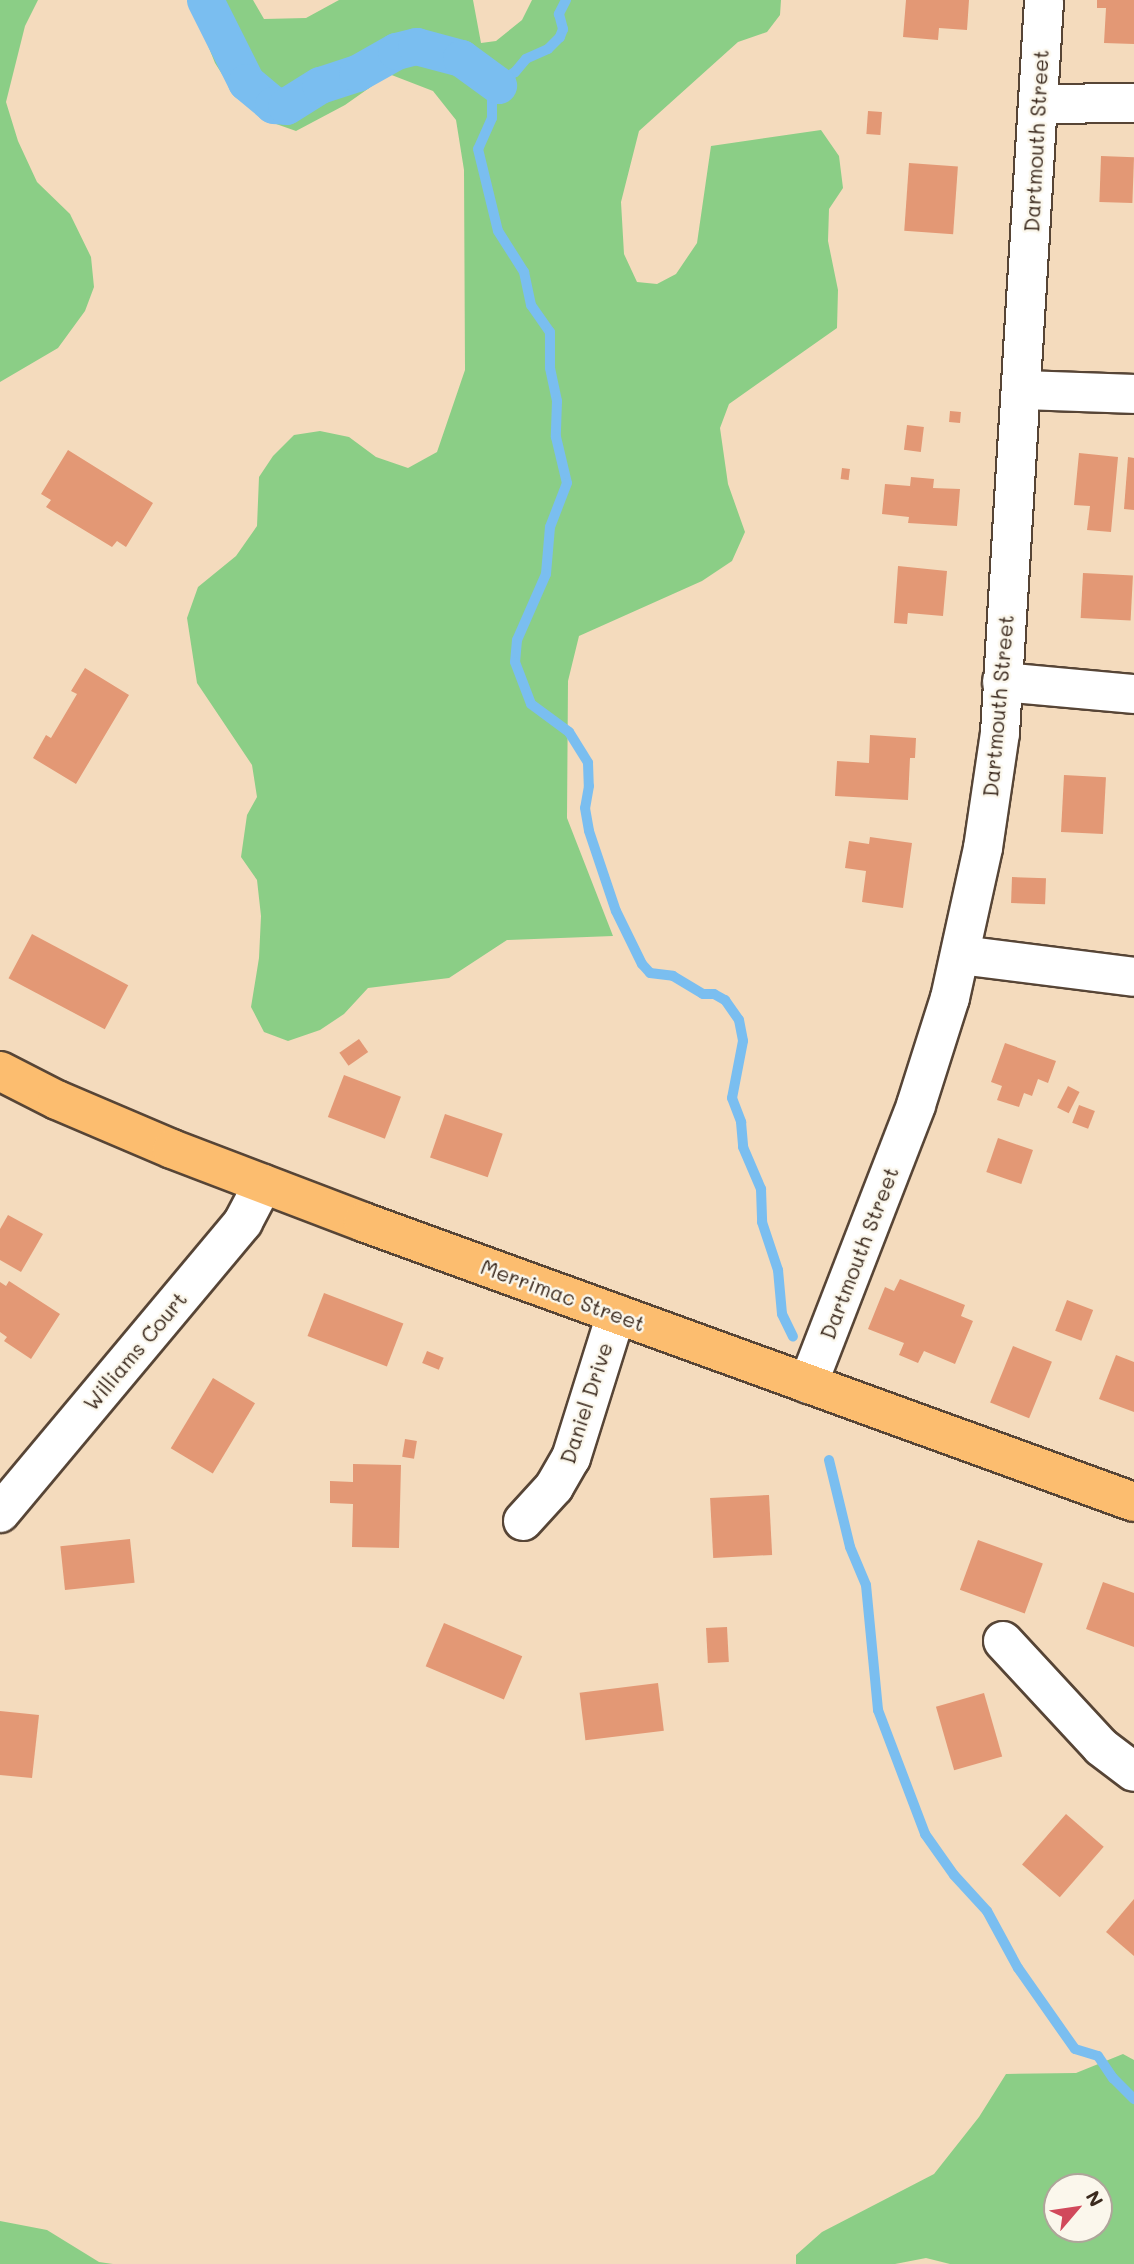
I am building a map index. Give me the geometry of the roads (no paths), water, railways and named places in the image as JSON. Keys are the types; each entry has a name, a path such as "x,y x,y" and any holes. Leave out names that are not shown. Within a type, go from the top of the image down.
{"main road":[{"name":"Merrimac Street","path":"0,1071 116,1125 264,1184 1134,1502"}],"street":[{"name":"Dartmouth Street","path":"808,1384 916,1105 961,955 993,788 1021,390 1044,0"},
{"path":"1038,104 1134,103"},
{"path":"1021,390 1134,394"},
{"path":"1002,682 1134,694"},
{"path":"961,955 1134,977"},
{"name":"Williams Court","path":"0,1513 243,1222 264,1184"},
{"name":"Daniel Drive","path":"523,1521 554,1487 571,1458 616,1314"},
{"path":"1003,1641 1101,1747 1134,1772"}],"waterway":[{"path":"205,0 246,82 273,105 286,106 320,85 357,73 396,51 416,46 461,58 498,85"},
{"path":"566,0 559,14 563,29 560,37 548,49 526,59 515,72 501,81 492,94 492,118 478,149 498,231 524,272 531,305 550,332 550,368 557,401 556,437 567,483 550,527 546,574 517,640 515,662 531,704 569,732 588,763 589,786 585,808 589,831 616,911 642,964 650,973 673,976 703,994 714,994 725,1000 739,1020 743,1041 732,1098 741,1122 743,1147 761,1189 762,1222 778,1270 782,1314 793,1337"},
{"path":"829,1460 850,1547 866,1585 878,1710 925,1834 954,1875 987,1911 1018,1968 1075,2049 1098,2056 1113,2078 1134,2099"}]}
